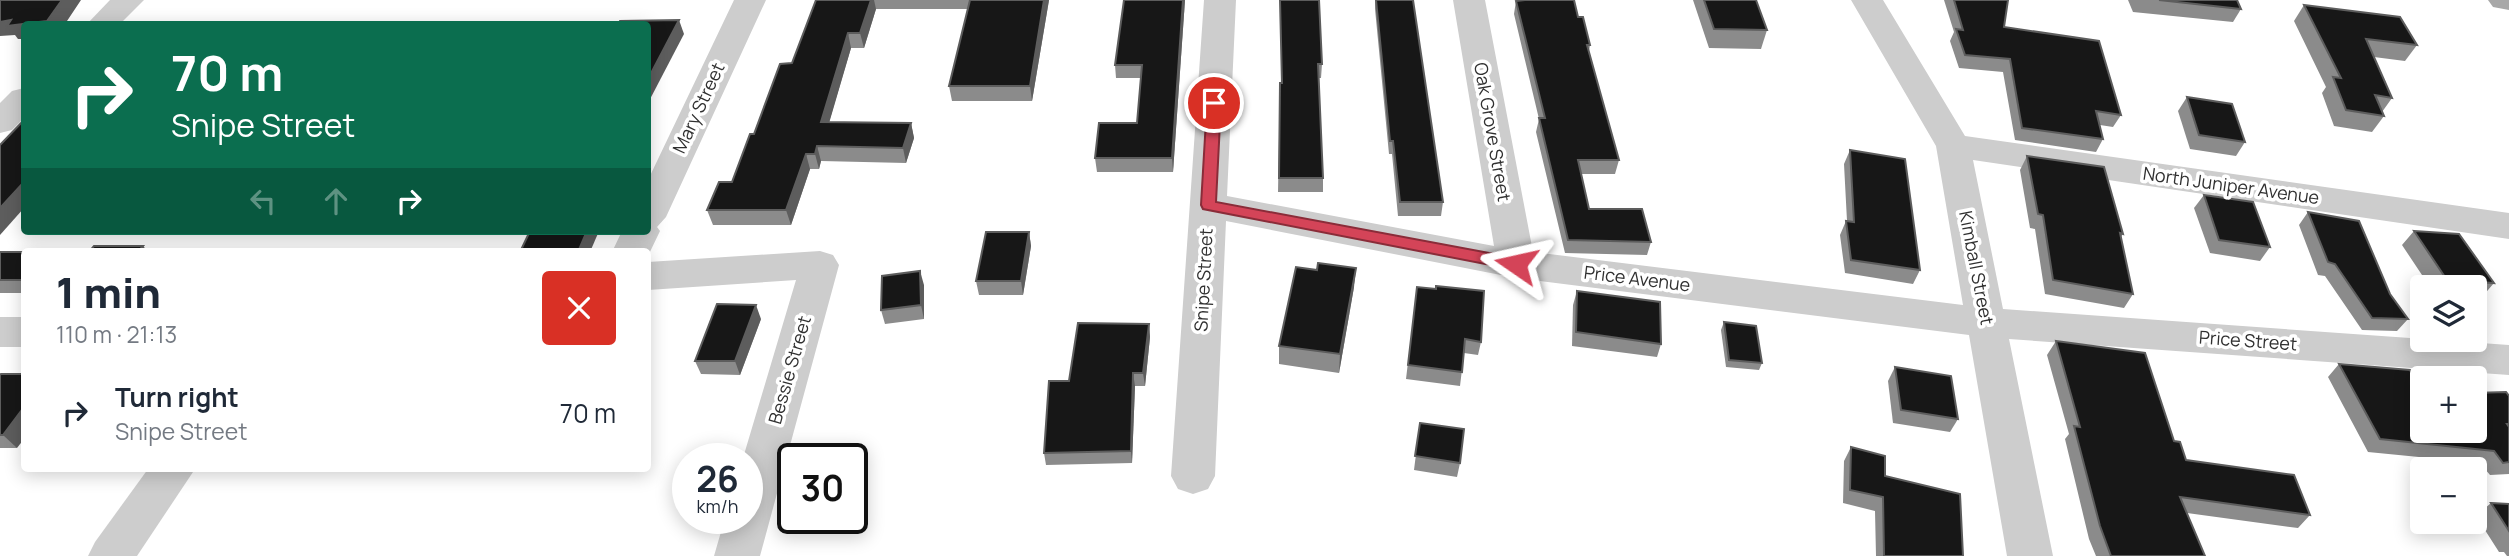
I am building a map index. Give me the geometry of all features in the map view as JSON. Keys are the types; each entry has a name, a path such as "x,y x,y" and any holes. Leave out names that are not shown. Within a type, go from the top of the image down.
{"street":[{"path":"105,21 128,0"},
{"name":"Mary Street","path":"651,211 750,0"},
{"name":"Snipe Street","path":"1193,475 1220,0"},
{"name":"Oak Grove Street","path":"1469,0 1516,264"},
{"name":"Kimball Street","path":"1867,0 1953,146 2030,556"},
{"path":"0,122 21,102"},
{"name":"North Juniper Avenue","path":"1953,146 2509,226"},
{"name":"Price Avenue","path":"1208,205 1516,264 1986,323"},
{"name":"Bessie Street","path":"651,275 820,265 737,556"},
{"name":"Price Street","path":"1986,323 2509,360"},
{"path":"0,332 21,332"},
{"path":"111,556 171,472"}],"building":[{"path":"0,0 62,0 47,21 21,21 21,24 7,26 11,20 0,22"},
{"path":"816,0 871,0 860,33 848,33 821,122 911,123 903,148 817,146 815,154 806,154 786,210 707,210 719,182 732,182 750,134 754,134 780,64 792,63"},
{"path":"970,0 1044,0 1030,86 949,86"},
{"path":"1124,0 1183,0 1172,158 1095,158 1099,123 1137,123 1142,65 1115,65"},
{"path":"1280,0 1319,0 1322,64 1318,64 1323,178 1279,178 1282,83"},
{"path":"1376,0 1413,0 1443,202 1400,202 1393,141 1390,141"},
{"path":"1574,0 1578,17 1583,17 1590,45 1587,45 1619,160 1578,160 1589,209 1642,209 1651,242 1568,240 1539,118 1545,118 1516,1"},
{"path":"1704,0 1756,0 1767,30 1714,29"},
{"path":"1954,0 2008,0 2004,27 2099,41 2121,115 2096,111 2103,139 2022,128 2010,59 1965,55 1956,29 1963,30"},
{"path":"2159,0 2237,0 2241,9"},
{"path":"2304,5 2400,17 2417,45 2366,39 2392,98 2375,95 2384,116 2346,110 2333,77 2341,78"},
{"path":"679,20 651,73 651,21 620,21"},
{"path":"2187,97 2232,104 2245,142 2199,135"},
{"path":"21,123 21,185 0,208 0,145"},
{"path":"1850,150 1905,159 1920,270 1851,260 1846,221 1854,222"},
{"path":"2027,156 2104,167 2123,234 2120,233 2133,294 2053,280 2043,215 2038,214"},
{"path":"2204,195 2253,202 2270,247 2219,240"},
{"path":"2308,212 2359,221 2390,294 2408,319 2372,318 2335,264 2328,262"},
{"path":"2414,231 2459,234 2494,283 2487,283 2487,275 2444,275"},
{"path":"986,232 1029,232 1021,281 976,281"},
{"path":"528,235 585,235 580,248 522,248"},
{"path":"94,246 143,246 141,248 92,248"},
{"path":"0,252 21,252 21,280 0,280"},
{"path":"1318,263 1356,268 1340,354 1279,346 1296,267 1317,270"},
{"path":"920,271 921,305 881,310 882,276"},
{"path":"1436,286 1484,291 1481,342 1465,339 1462,372 1408,365 1417,287 1436,289"},
{"path":"1577,291 1660,302 1661,344 1576,332"},
{"path":"717,304 756,305 735,361 695,361"},
{"path":"1724,322 1756,326 1762,363 1729,360"},
{"path":"1078,323 1149,324 1143,373 1133,373 1131,451 1044,453 1049,381 1069,381"},
{"path":"2056,341 2145,353 2174,441 2180,442 2186,460 2294,475 2310,515 2180,497 2205,556 2111,556 2100,526 2074,426 2080,427"},
{"path":"2339,364 2410,370 2410,442 2380,439"},
{"path":"1895,367 1951,376 1958,419 1901,410"},
{"path":"21,374 21,411 3,435 0,435 0,375"},
{"path":"2506,392 2509,396 2509,462 2503,463 2494,451 2418,443 2487,443 2487,393"},
{"path":"1420,423 1464,429 1460,463 1415,456"},
{"path":"1851,447 1885,456 1885,476 1960,494 1963,556 1884,556 1883,497 1850,490"},
{"path":"2491,503 2509,504 2509,531"}],"route":[{"path":"1214,103 1208,205 1516,264"}]}
